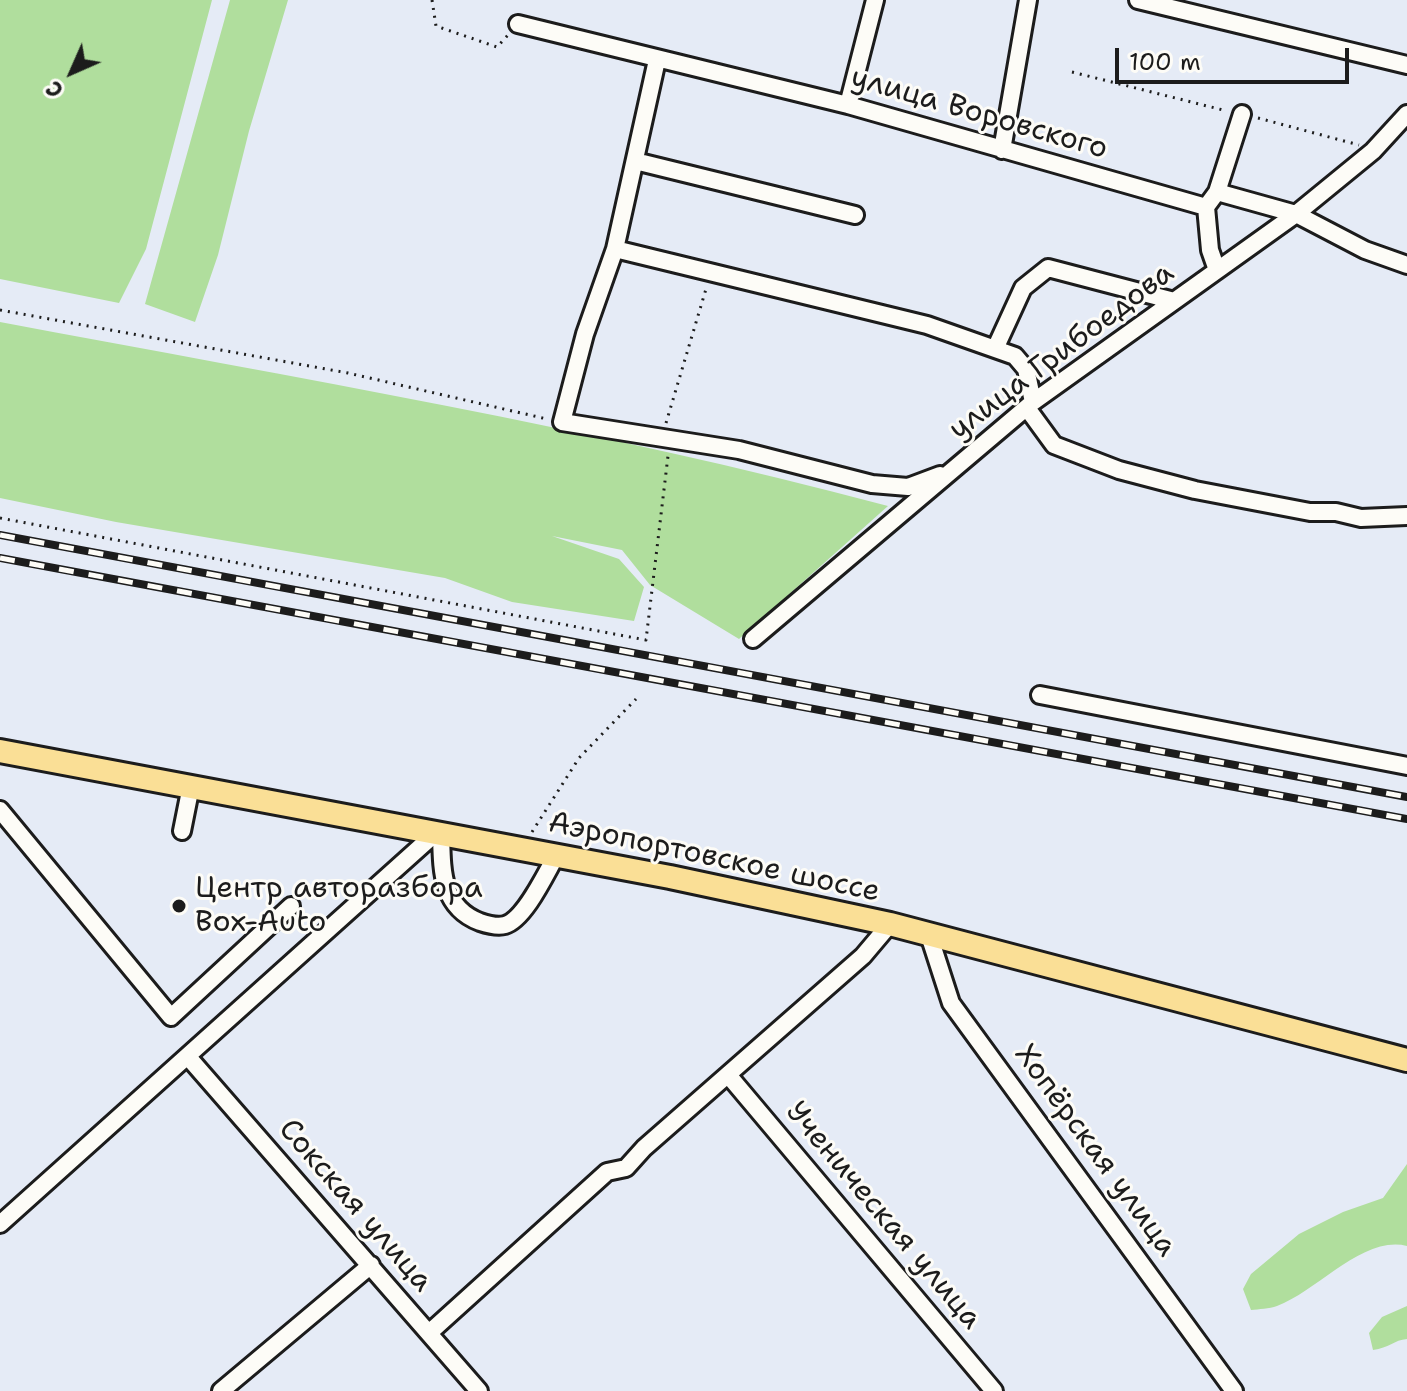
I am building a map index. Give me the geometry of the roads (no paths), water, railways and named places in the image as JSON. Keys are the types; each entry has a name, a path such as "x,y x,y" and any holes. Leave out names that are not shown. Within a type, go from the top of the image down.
{"main road":[{"name":"Аэропортовское шоссе","path":"0,751 439,832 890,924 1407,1060"}],"street":[{"path":"848,105 875,0"},
{"path":"1002,150 1028,0"},
{"path":"1138,0 1407,65"},
{"name":"улица Воровского","path":"518,24 848,105 1206,207"},
{"path":"657,60 615,249 581,349 562,422 739,450 872,484 908,487 953,470"},
{"path":"1217,270 1210,250 1206,207 1217,192 1242,114"},
{"name":"улица Грибоедова","path":"753,639 1030,405 1296,214 1373,151 1407,114"},
{"path":"635,161 855,215"},
{"path":"1217,192 1296,214 1365,250 1407,265"},
{"path":"615,249 927,325 995,349 1022,361 1030,405 1054,445 1119,470 1195,490 1310,512 1336,512 1361,518 1407,516"},
{"path":"995,349 1023,288 1048,268 1174,301"},
{"path":"1040,695 1407,766"},
{"path":"182,831 191,786"},
{"path":"0,810 171,1017 291,906"},
{"path":"439,832 445,887 455,906 485,924 504,925 514,919 533,896 556,856"},
{"path":"0,1224 439,832"},
{"path":"429,1333 607,1172 626,1168 644,1148 863,956 890,924"},
{"name":"Хопёрская улица","path":"929,935 951,1003 1234,1391"},
{"name":"Сокская улица","path":"189,1058 479,1391"},
{"name":"Ученическая улица","path":"729,1076 994,1391"},
{"path":"221,1391 371,1265"}],"railway":[{"path":"0,535 1407,797"},
{"path":"0,558 1407,819"}],"place":[{"name":"Центр авторазбора Box-Auto","path":"179,906"}]}
